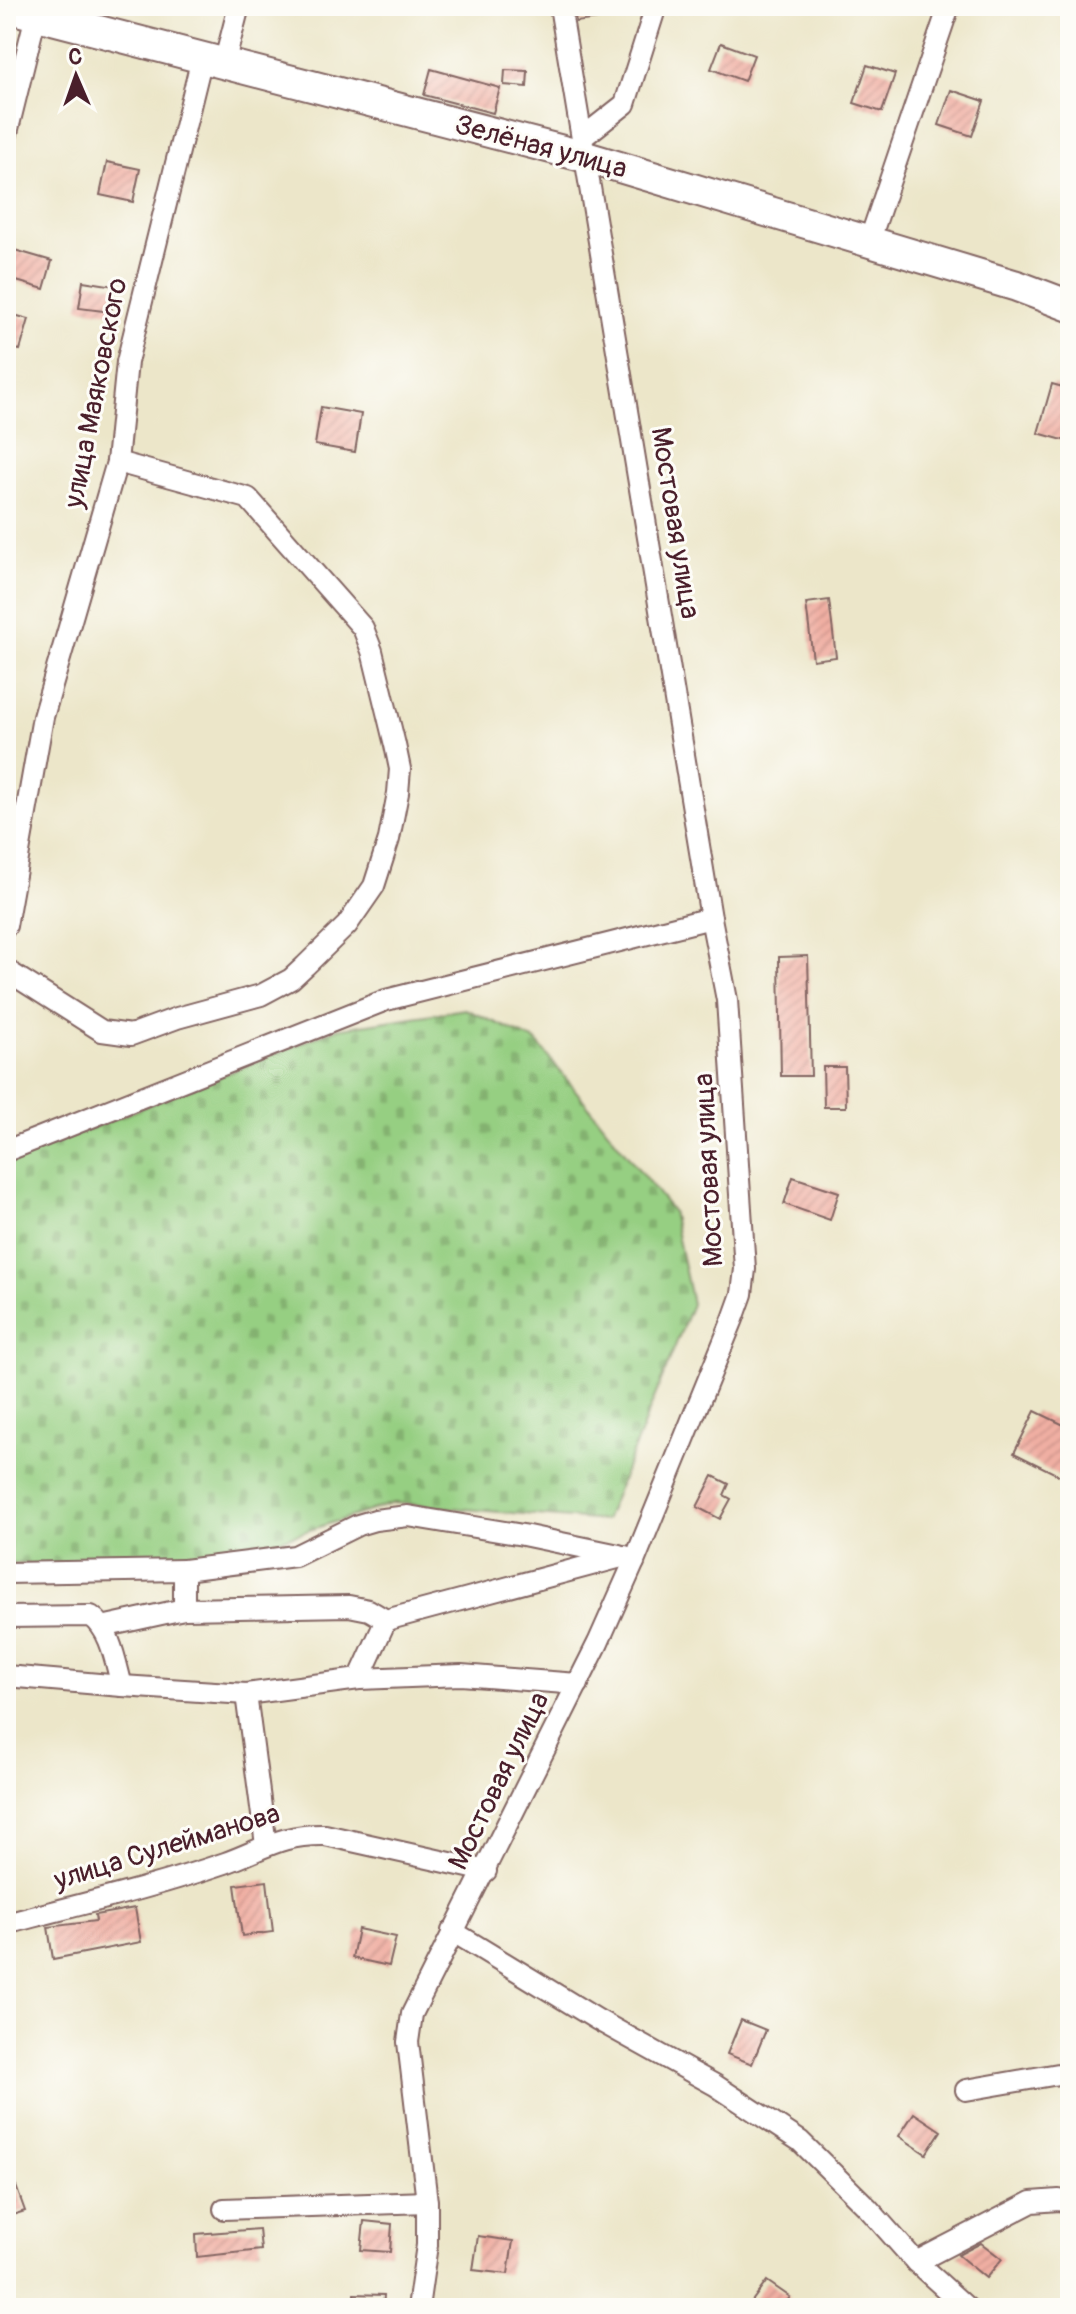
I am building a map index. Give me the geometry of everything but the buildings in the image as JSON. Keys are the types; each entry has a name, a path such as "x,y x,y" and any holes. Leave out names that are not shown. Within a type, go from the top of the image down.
{"main road":[{"name":"Зелёная улица","path":"6,7 36,15 76,15 213,61 584,147 869,242 1017,286 1070,306"}],"street":[{"name":"улица Маяковского","path":"6,926 43,717 117,462 127,362 213,61 239,6"},
{"name":"Мостовая улица","path":"418,2308 427,2245 427,2202 408,2042 412,2014 578,1684 733,1319 742,1294 745,1269 727,1000 560,6"},
{"path":"584,147 625,104 656,6"},
{"path":"869,242 949,6"},
{"path":"6,137 36,15"},
{"path":"6,970 102,1031 121,1035 140,1034 177,1018 261,995 291,979 347,925 374,886 389,839 400,769 372,651 363,628 248,498 117,462"},
{"path":"6,1151 386,1000 711,918"},
{"path":"6,1573 184,1570 295,1556 358,1525 395,1516 523,1535 629,1559"},
{"path":"102,1627 184,1609 349,1606 369,1610 386,1620 629,1559"},
{"path":"184,1570 184,1609"},
{"path":"6,1617 91,1616 102,1627 122,1686"},
{"path":"359,1679 386,1620"},
{"path":"6,1676 246,1694 359,1679 461,1675 578,1684"},
{"path":"246,1694 266,1845"},
{"name":"улица Сулейманова","path":"6,1924 227,1862 298,1835 325,1835 486,1871"},
{"path":"452,1931 598,2020 715,2085 800,2141 867,2207 916,2262 967,2308"},
{"path":"966,2090 1070,2072"},
{"path":"916,2262 1032,2202 1059,2200 1070,2203"},
{"path":"224,2209 427,2202"}],"green space":[{"path":"465,1009 536,1041 672,1211 692,1304 605,1521 394,1503 184,1570 6,1563 6,1163 336,1029"}]}
